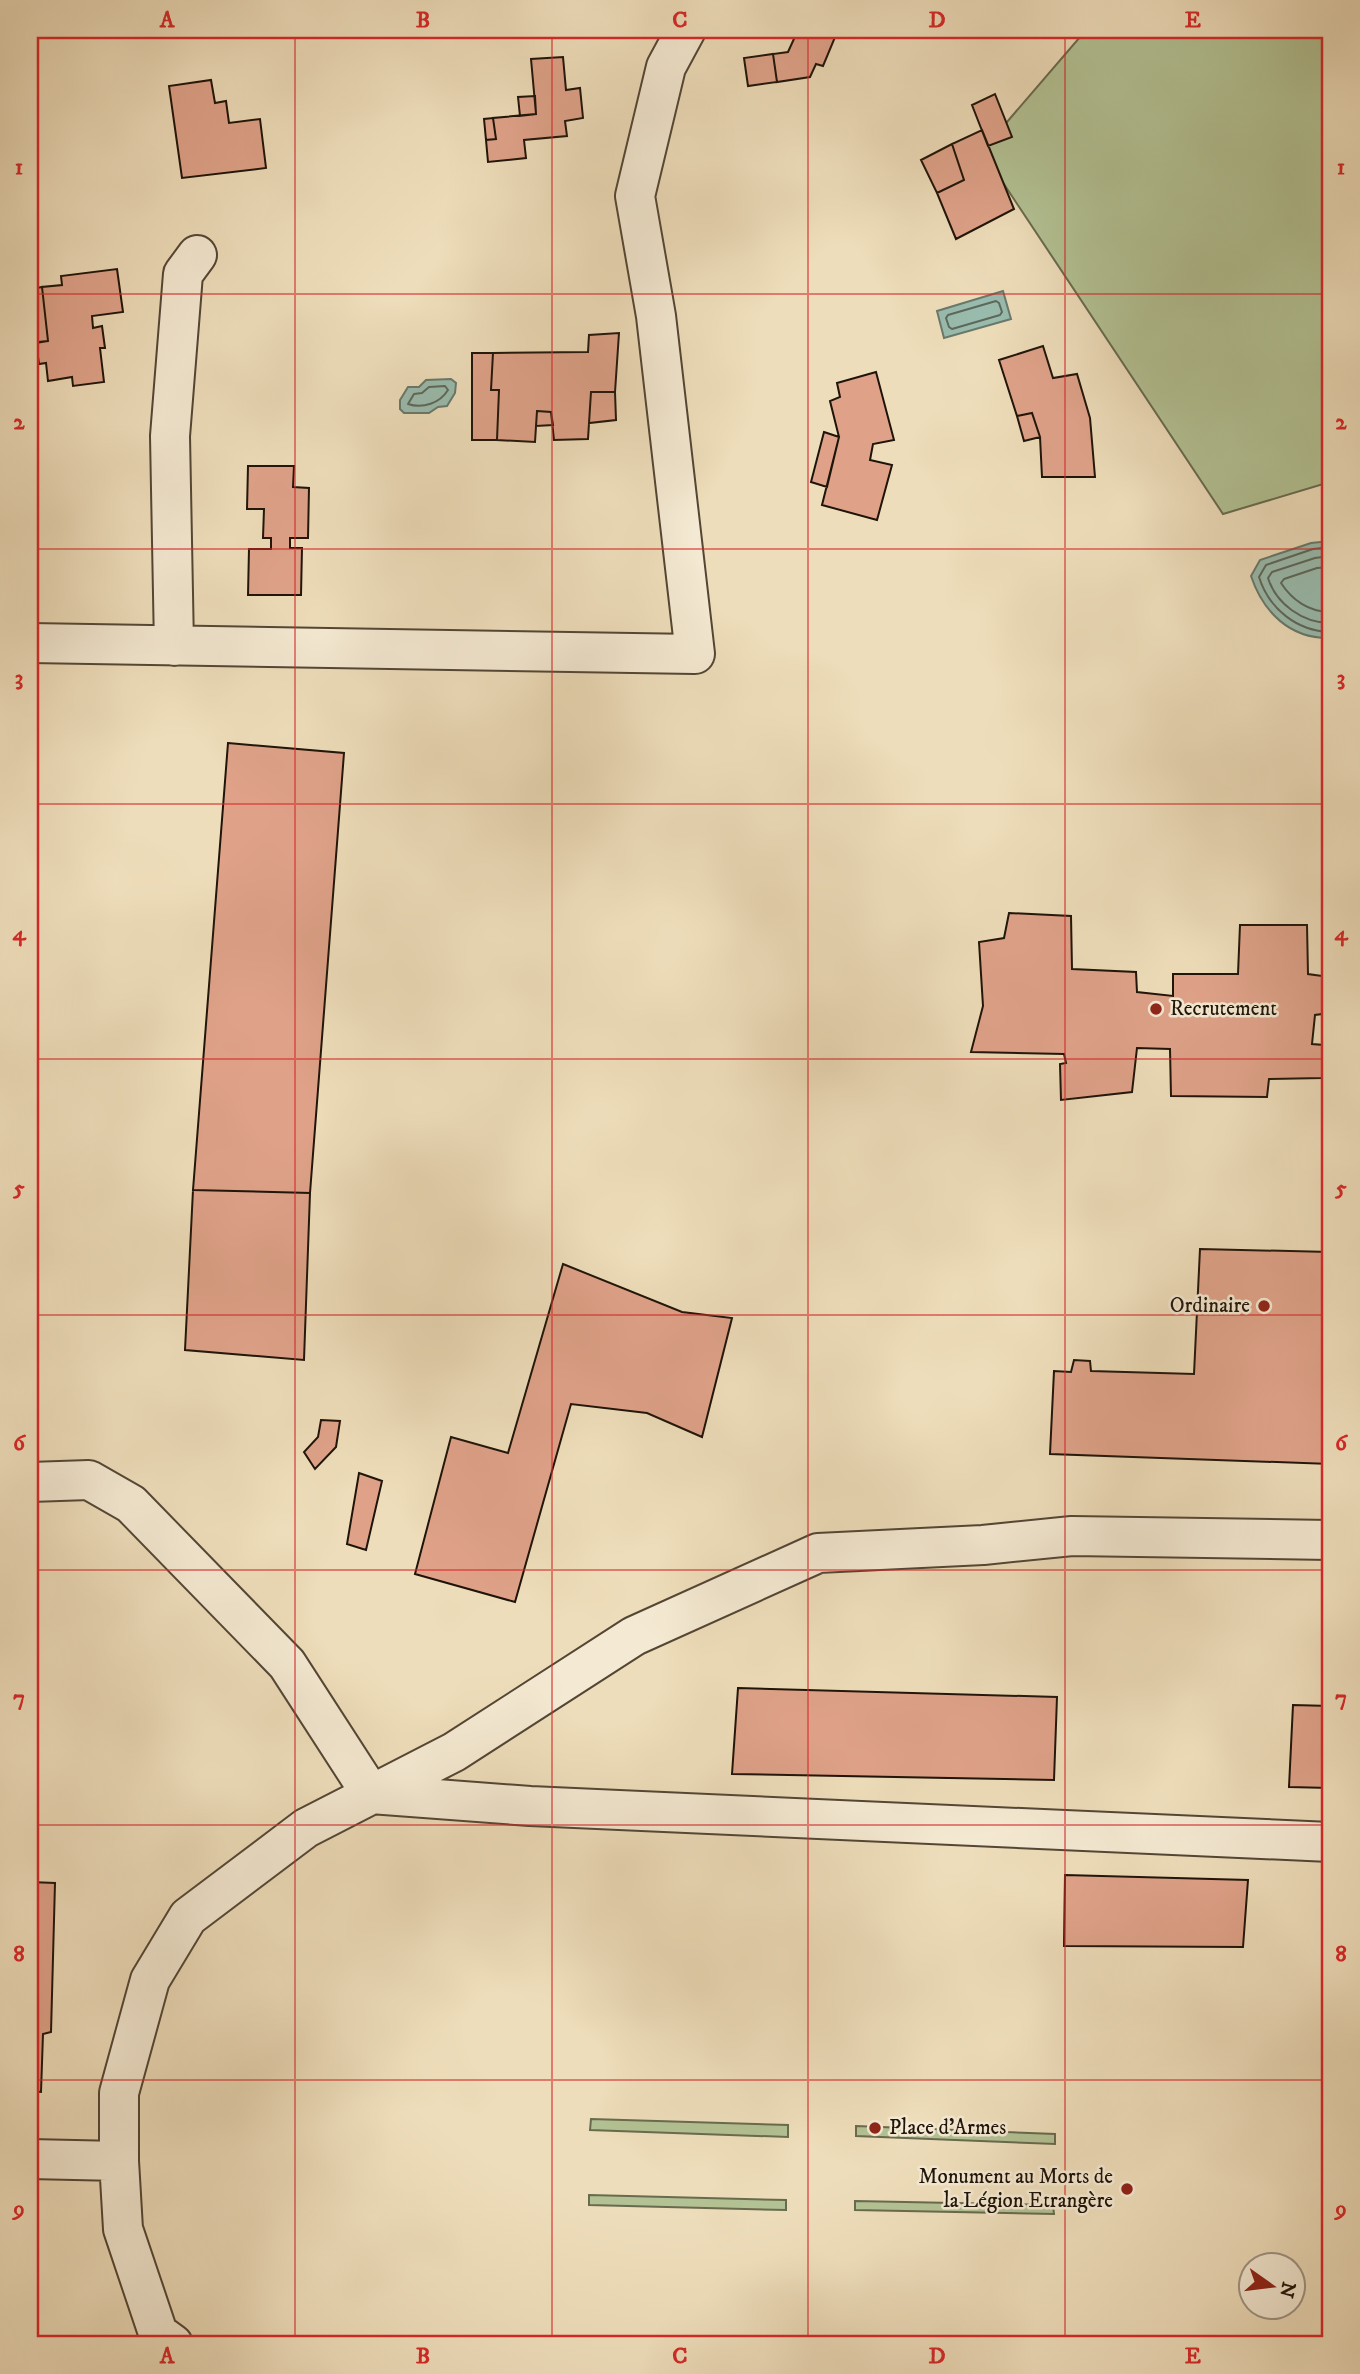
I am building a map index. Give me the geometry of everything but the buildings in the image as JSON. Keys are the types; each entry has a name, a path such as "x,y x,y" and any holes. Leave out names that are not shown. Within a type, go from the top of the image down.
{"lane":[{"path":"30,643 695,654 656,316 635,196 666,66 686,30"},
{"path":"174,646 170,436 183,274 197,256"},
{"path":"30,1482 89,1480 131,1504 288,1664 371,1794"},
{"path":"173,2344 158,2333 123,2230 119,2093 150,1980 188,1917 306,1828 454,1752 634,1636 818,1553 984,1545 1072,1536 1330,1541"},
{"path":"371,1794 530,1806 1330,1842"},
{"path":"30,2159 119,2161"}],"green space":[{"path":"1086,30 1330,30 1330,482 1223,514 982,151"},
{"path":"591,2119 788,2125 788,2137 590,2130"},
{"path":"856,2126 1055,2134 1055,2144 856,2136"},
{"path":"589,2195 786,2200 786,2210 589,2205"},
{"path":"855,2201 1053,2205 1054,2214 855,2210"}],"water":[{"path":"1003,291 1011,319 944,338 937,311"},
{"path":"451,379 456,383 455,393 447,406 438,407 429,413 404,413 400,409 400,400 408,387 419,387 426,380"},
{"path":"1330,541 1330,638 1302,634 1280,621 1271,612 1251,576 1260,560 1311,543"}],"place":[{"name":"Recrutement","path":"1156,1009"},
{"name":"Ordinaire","path":"1264,1306"},
{"name":"Place d'Armes","path":"875,2128"},
{"name":"Monument au Morts de la Légion Etrangère","path":"1127,2189"}]}
